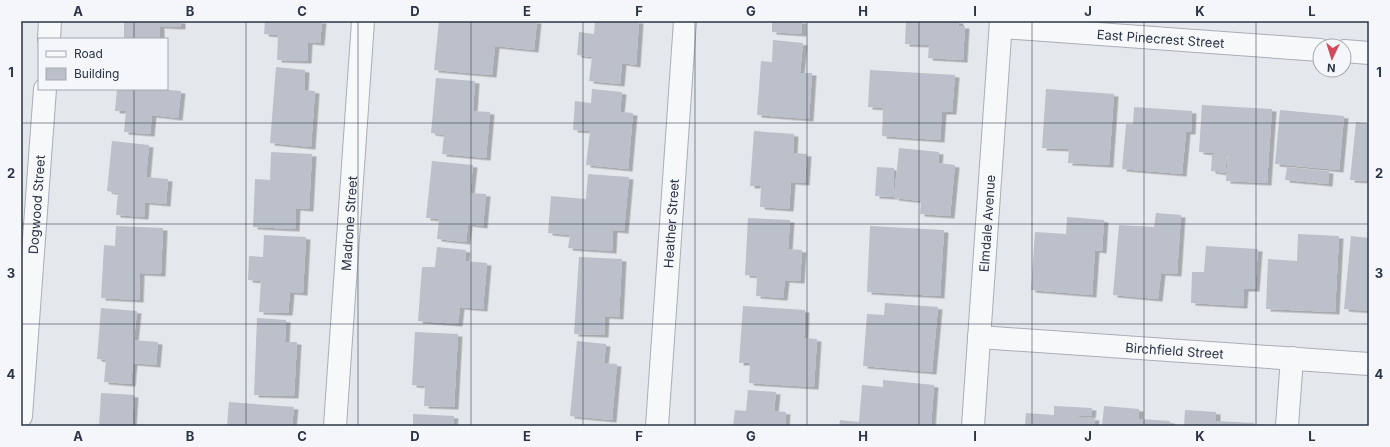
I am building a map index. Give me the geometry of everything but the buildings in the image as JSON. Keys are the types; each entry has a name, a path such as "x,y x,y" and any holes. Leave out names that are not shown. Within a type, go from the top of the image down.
{"street":[{"path":"49,38 50,21"},
{"name":"Madrone Street","path":"335,426 363,21"},
{"name":"Heather Street","path":"657,426 685,21"},
{"name":"East Pinecrest Street","path":"1001,24 1312,49"},
{"name":"Elmdale Avenue","path":"973,426 1001,24"},
{"path":"1352,52 1369,53"},
{"name":"Dogwood Street","path":"21,416 45,90"},
{"name":"Birchfield Street","path":"979,336 1369,364"},
{"path":"1287,426 1292,358"}]}
